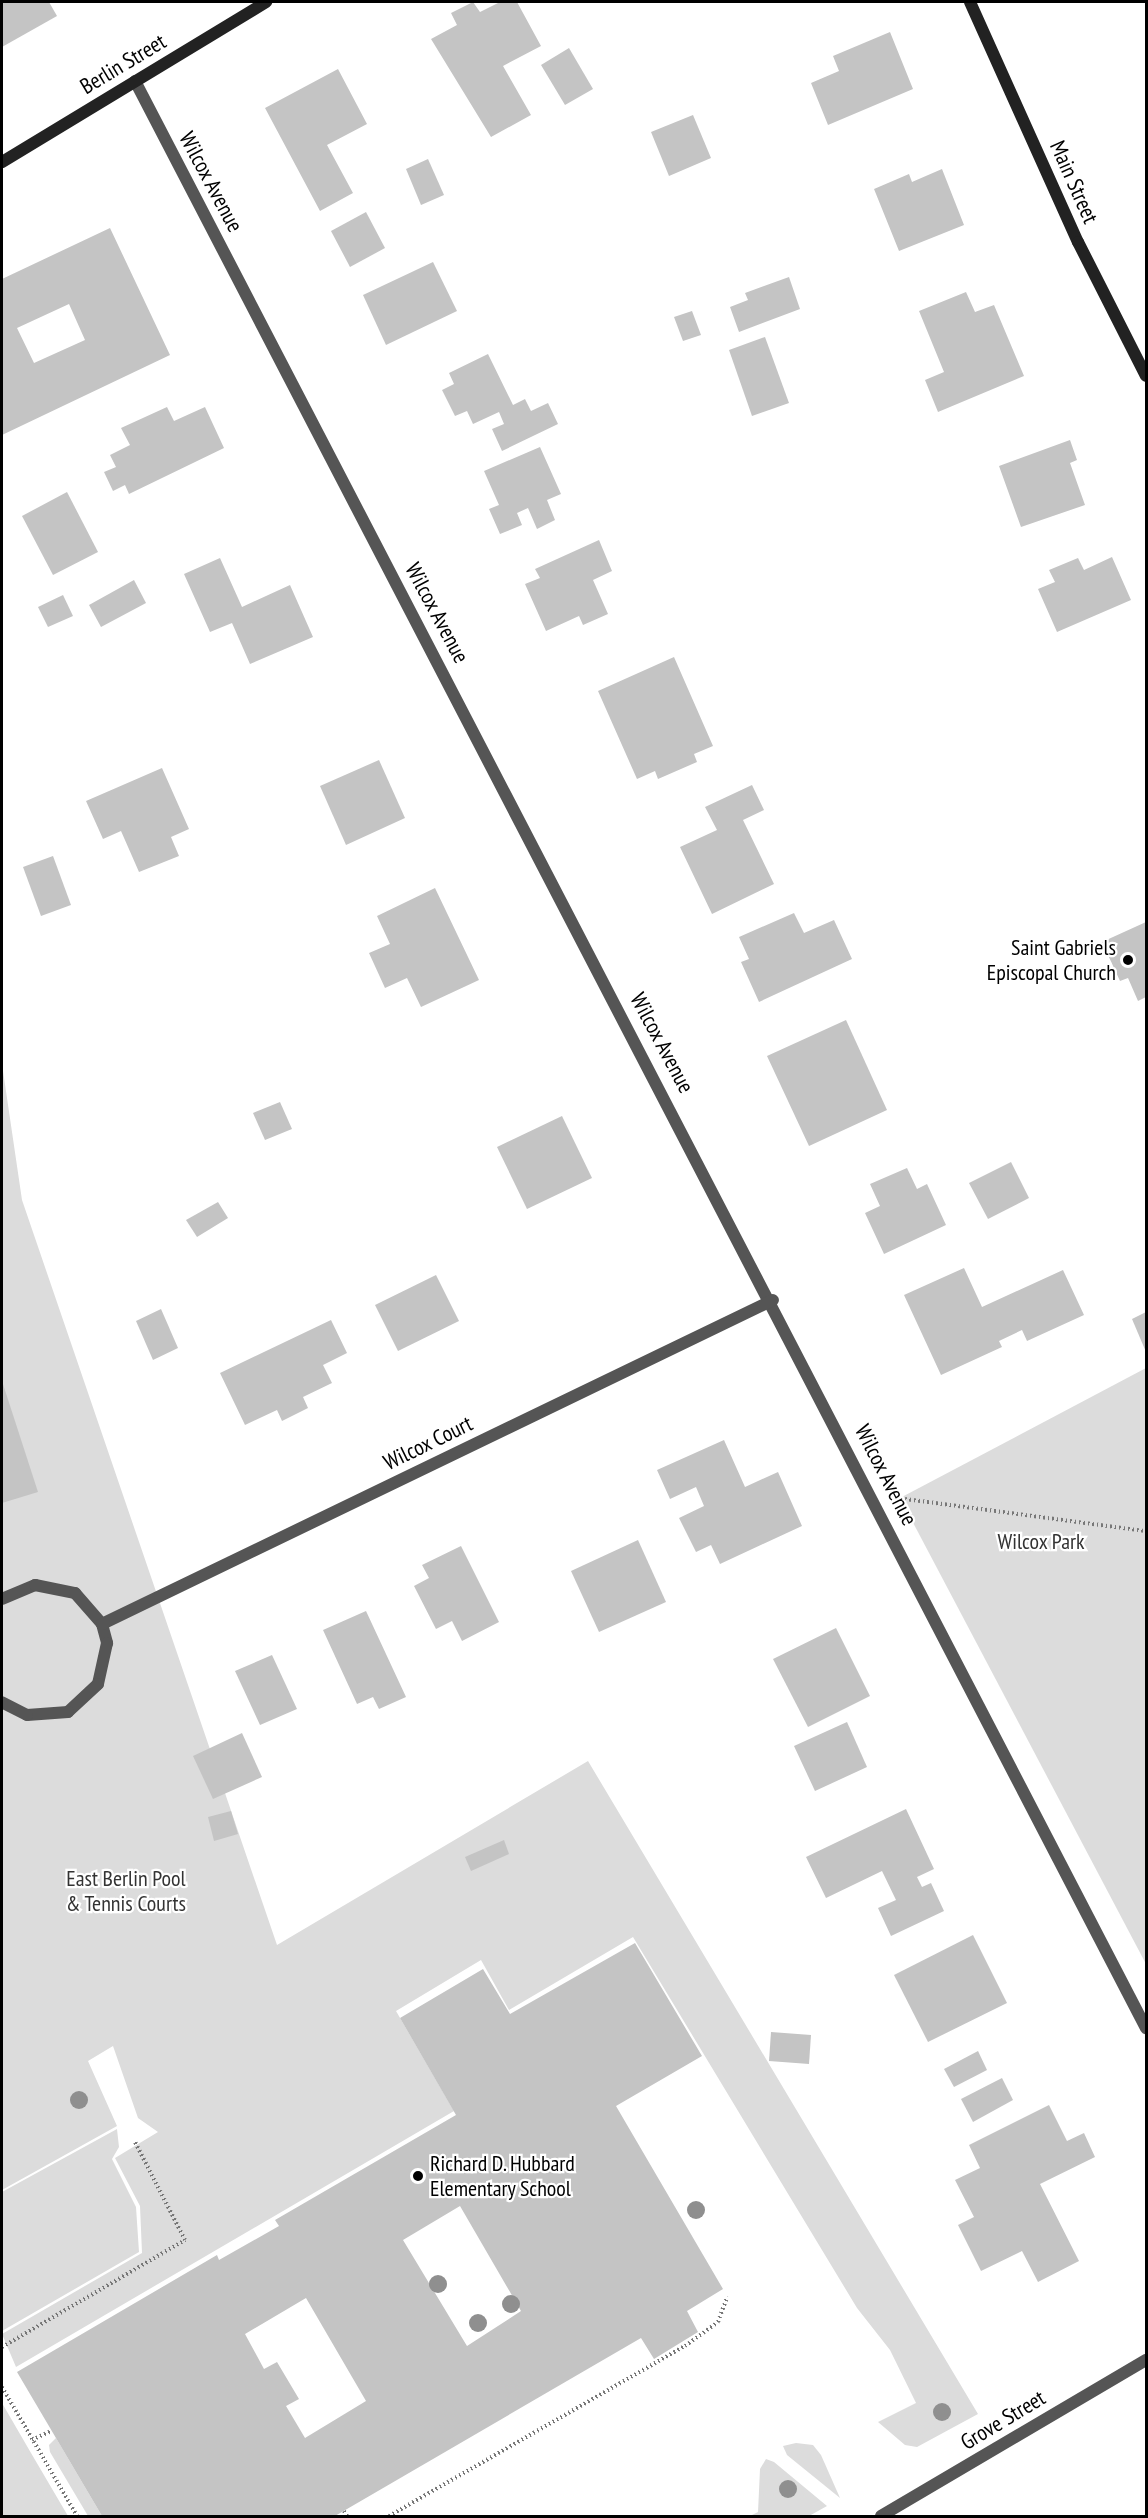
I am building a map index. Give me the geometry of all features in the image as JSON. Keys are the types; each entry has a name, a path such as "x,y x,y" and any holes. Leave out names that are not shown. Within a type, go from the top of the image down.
{"street":[{"name":"Berlin Street","path":"2,162 266,2"},
{"name":"Main Street","path":"970,2 1078,242 1146,376"},
{"name":"Wilcox Avenue","path":"135,81 773,1300 1146,2028"},
{"name":"Wilcox Court","path":"102,1624 773,1300"},
{"path":"2,1599 35,1585 56,1586 75,1593 102,1624 106,1665 85,1700 48,1716 27,1715 2,1702"},
{"name":"Grove Street","path":"881,2517 1146,2360"}],"path":[{"path":"872,1494 1146,1531"},
{"path":"2,2347 185,2240 135,2142"},
{"path":"389,2517 685,2346 718,2322 727,2297"},
{"path":"2,2387 77,2517"},
{"path":"32,2440 51,2431"},
{"path":"344,2511 347,2517"}],"green space":[{"name":"East Berlin Pool & Tennis Courts","path":"2,1064 22,1200 277,1945 588,1761 978,2414 917,2447 905,2445 878,2422 916,2403 890,2350 857,2308 633,1937 509,2010 481,1960 396,2011 454,2111 16,2367 2,2334 142,2253 140,2206 115,2158 158,2132 138,2118 113,2046 88,2061 117,2126 2,2190"},
{"name":"Wilcox Park","path":"1146,1368 1146,1964 900,1498"},
{"path":"117,2129 119,2147 112,2159 136,2207 139,2252 2,2331 2,2192"},
{"path":"2,2403 31,2453 68,2516 2,2516"},
{"path":"56,2438 102,2516 88,2516 50,2452 49,2445"},
{"path":"796,2443 813,2445 821,2455 840,2498 787,2455 783,2446"},
{"path":"766,2459 774,2462 827,2506 809,2516 750,2516 758,2512 760,2469"}],"building":[{"path":"2,2 49,2 57,16 2,47"},
{"path":"473,2 480,12 500,2 517,2 541,46 503,66 531,115 491,137 431,39 457,25 451,13"},
{"path":"890,32 913,89 828,125 811,83 839,71 833,56"},
{"path":"569,48 593,89 565,105 541,65"},
{"path":"338,69 367,124 327,145 353,193 320,211 265,108"},
{"path":"693,115 711,158 669,176 651,132"},
{"path":"428,159 444,195 421,205 406,169"},
{"path":"942,169 964,225 899,251 874,189 909,174 912,182"},
{"path":"366,212 385,248 350,267 331,231"},
{"path":"110,228 170,355 2,435 2,279","holes":["69,304 85,340 34,363 17,328"]},
{"path":"433,262 457,311 386,345 363,295"},
{"path":"789,277 800,309 739,332 730,307 748,300 745,293"},
{"path":"966,292 975,312 994,305 1024,376 938,412 925,380 944,372 919,311"},
{"path":"692,311 701,335 683,341 674,317"},
{"path":"765,337 789,403 752,416 729,350"},
{"path":"488,354 513,405 525,399 531,411 548,403 558,424 502,451 492,429 504,424 499,412 473,424 467,411 455,416 442,390 454,384 449,373"},
{"path":"167,407 174,421 205,407 224,448 129,494 125,485 113,491 104,472 116,467 110,455 130,445 121,428"},
{"path":"1070,440 1077,460 1070,463 1085,505 1021,527 999,466"},
{"path":"540,447 561,494 547,500 555,520 537,529 528,508 517,513 522,525 500,534 489,509 499,505 484,471"},
{"path":"67,492 98,552 53,575 22,516"},
{"path":"599,540 612,571 593,580 608,614 583,625 579,616 546,631 525,584 540,578 535,569"},
{"path":"1112,557 1131,600 1057,632 1038,589 1055,582 1049,570 1078,558 1084,570"},
{"path":"220,558 242,607 290,585 313,637 250,664 232,623 210,632 184,574"},
{"path":"134,580 146,603 101,627 89,605"},
{"path":"63,595 73,616 48,627 38,607"},
{"path":"674,657 713,746 694,754 697,762 658,779 655,771 637,779 598,691"},
{"path":"379,760 405,818 346,845 320,786"},
{"path":"162,768 189,829 171,837 179,856 139,872 121,831 103,839 86,801"},
{"path":"752,785 764,810 743,820 774,884 712,914 680,847 717,830 705,807"},
{"path":"53,856 71,905 41,916 23,867"},
{"path":"435,888 479,980 421,1007 407,978 385,988 369,953 390,944 377,916"},
{"path":"794,913 804,933 834,920 852,959 759,1002 741,962 749,959 739,937"},
{"name":"Saint Gabriels Episcopal Church","path":"1146,922 1146,997 1138,1001 1128,978 1120,981 1102,942"},
{"path":"846,1020 887,1110 809,1146 767,1056"},
{"path":"280,1102 292,1129 265,1140 253,1113"},
{"path":"562,1116 592,1178 527,1209 497,1147"},
{"path":"1011,1162 1029,1198 988,1219 969,1183"},
{"path":"907,1168 917,1189 927,1184 946,1225 884,1254 865,1213 880,1206 870,1184"},
{"path":"218,1202 228,1218 197,1237 186,1220"},
{"path":"964,1268 982,1307 1063,1270 1084,1315 1027,1341 1022,1330 999,1341 1002,1347 941,1375 904,1295"},
{"path":"436,1275 459,1321 398,1351 375,1305"},
{"path":"161,1309 178,1348 153,1360 136,1321"},
{"path":"1146,1312 1146,1352 1132,1319"},
{"path":"331,1320 347,1353 323,1365 332,1383 303,1397 308,1408 282,1421 277,1410 245,1425 220,1373"},
{"path":"2,1381 38,1492 2,1503"},
{"path":"724,1440 745,1487 778,1472 802,1526 720,1564 711,1545 696,1552 679,1518 704,1506 696,1487 670,1499 657,1470"},
{"path":"638,1540 666,1602 599,1632 571,1571"},
{"path":"461,1546 499,1622 462,1641 452,1621 436,1629 414,1586 429,1578 422,1565"},
{"path":"366,1611 406,1697 379,1709 373,1697 357,1704 323,1630"},
{"path":"836,1628 870,1696 808,1727 773,1659"},
{"path":"272,1655 297,1709 260,1725 235,1671"},
{"path":"847,1722 867,1767 815,1791 794,1746"},
{"path":"242,1733 262,1777 213,1799 193,1756"},
{"path":"906,1809 934,1869 917,1877 922,1887 931,1883 944,1911 891,1936 878,1908 896,1900 882,1871 826,1898 806,1857"},
{"path":"231,1811 238,1834 214,1841 208,1817"},
{"path":"504,1840 509,1854 471,1871 465,1857"},
{"path":"973,1935 1007,2003 928,2042 894,1975"},
{"path":"635,1943 702,2056 616,2106 723,2289 687,2311 698,2332 654,2359 641,2338 335,2516 102,2516 17,2372 217,2255 219,2260 279,2226 275,2220 456,2115 400,2018 483,1969 510,2014","holes":["460,2206 521,2311 467,2346 403,2240","306,2298 366,2401 305,2438 286,2406 299,2399 277,2362 264,2369 245,2334"]},
{"path":"771,2032 811,2035 809,2064 769,2061"},
{"path":"978,2051 987,2070 954,2087 944,2069"},
{"path":"1002,2078 1013,2100 973,2122 961,2099"},
{"path":"1049,2105 1067,2141 1084,2133 1095,2157 1040,2184 1079,2261 1038,2282 1022,2251 981,2271 958,2225 974,2217 955,2180 980,2168 969,2145"}],"place":[{"name":"Saint Gabriels Episcopal Church","path":"1128,960"},
{"name":"Richard D. Hubbard Elementary School","path":"418,2176"}]}
